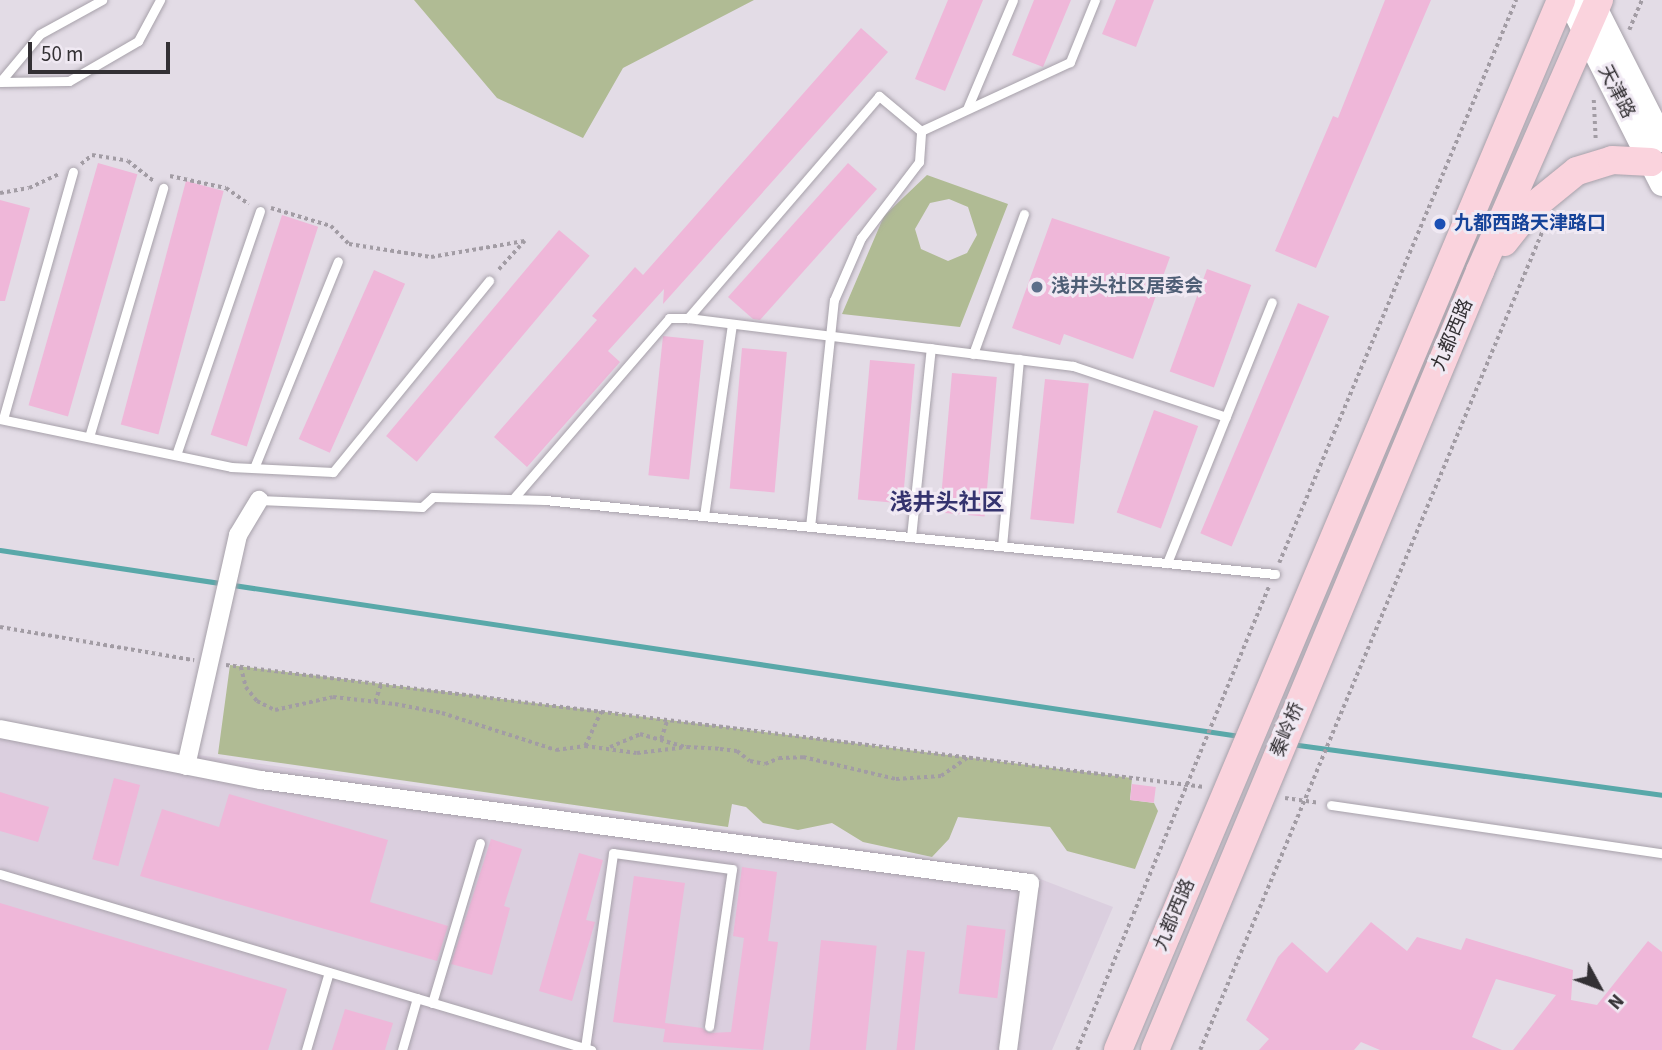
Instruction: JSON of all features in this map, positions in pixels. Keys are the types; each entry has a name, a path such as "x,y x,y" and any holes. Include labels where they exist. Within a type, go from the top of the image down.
{"main road":[{"name":"九都西路","path":"1276,670 1561,0"},
{"name":"天津路","path":"1569,0 1593,11 1658,162"},
{"name":"九都西路","path":"1312,673 1480,271 1593,11"},
{"name":"天津路","path":"1593,11 1606,71 1658,162"},
{"path":"1480,271 1530,209 1577,171 1612,160 1658,162"},
{"name":"秦岭桥","path":"1229,785 1276,670"},
{"name":"秦岭桥","path":"1263,791 1312,673"},
{"name":"九都西路","path":"1118,1050 1229,785"},
{"name":"九都西路","path":"1155,1050 1263,791"}],"street":[{"path":"186,766 238,536 259,500"},
{"path":"0,729 261,780 1030,883 1008,1050"}],"lane":[{"path":"0,82 40,34 102,0"},
{"path":"0,82 69,81 138,41 160,0"},
{"path":"967,109 1013,0"},
{"path":"921,131 1070,62 1095,0"},
{"path":"688,318 879,96 921,131"},
{"path":"810,527 828,335 834,300 861,238 919,162 921,131"},
{"path":"73,172 1,419 254,468 332,472 489,281"},
{"path":"89,437 163,188"},
{"path":"176,455 260,211"},
{"path":"973,354 1024,214"},
{"path":"254,468 338,261"},
{"path":"1167,563 1272,302"},
{"path":"513,499 669,318 688,318 1073,366 1226,416"},
{"path":"704,516 732,324"},
{"path":"911,537 931,348"},
{"path":"1002,546 1019,359"},
{"path":"259,500 422,507 433,497 513,499 1275,574"},
{"path":"1331,805 1662,853"},
{"path":"432,1003 480,843"},
{"path":"0,874 588,1049 613,853 732,869 709,1026"},
{"path":"306,1050 329,972"},
{"path":"402,1050 418,998"}],"path":[{"path":"1077,1050 1188,776 1516,0"},
{"path":"1597,164 1593,85 1606,71"},
{"path":"1200,1050 1546,223"},
{"path":"338,261 349,244 431,257 525,242 489,281"},
{"path":"0,627 242,667 1185,785 1229,785"},
{"path":"242,667 246,688 257,701 275,710 333,697 375,702 442,713 556,750 584,746 637,753 687,747 737,751 750,761 765,764 779,758 803,758 897,779 941,776 968,758"},
{"path":"375,702 381,684"},
{"path":"584,746 601,712"},
{"path":"662,739 667,720"},
{"path":"608,748 639,734 687,747"},
{"path":"1263,791 1331,805"}],"shaded area":[{"path":"0,727 1022,872 1113,907 1052,1050 0,1050"}],"green space":[{"path":"414,0 754,0 623,68 583,138 497,98"},
{"path":"927,175 1008,204 960,327 842,314 884,216","holes":["949,199 968,207 977,235 967,253 948,261 921,249 915,229 930,203"]},
{"path":"230,665 1132,778 1130,800 1154,803 1158,811 1135,869 1067,851 1050,827 958,817 949,839 932,857 863,842 832,823 798,830 763,823 746,807 732,804 728,827 218,754"}],"building":[{"path":"948,0 983,0 945,91 915,79"},
{"path":"1034,0 1071,0 1043,67 1012,55"},
{"path":"1116,0 1154,0 1136,47 1102,34"},
{"path":"1385,0 1431,0 1316,268 1275,251 1333,116 1338,118"},
{"path":"861,28 888,52 663,304 664,289 608,351 620,362 527,467 494,437 597,320 592,316 635,267 643,275"},
{"path":"98,163 137,174 68,417 29,405"},
{"path":"848,163 877,189 760,320 753,319 728,297"},
{"path":"186,181 224,191 158,435 121,424"},
{"path":"0,200 30,208 5,301 0,301"},
{"path":"282,215 318,227 247,446 211,435"},
{"path":"1052,218 1170,257 1133,359 1064,334 1060,345 1012,328"},
{"path":"559,230 590,256 417,462 386,436"},
{"path":"1207,269 1251,285 1214,388 1170,371"},
{"path":"374,270 405,284 330,453 299,439"},
{"path":"1298,303 1329,316 1232,546 1200,533"},
{"path":"663,336 704,340 689,480 648,475"},
{"path":"742,348 787,352 775,492 730,488"},
{"path":"870,360 915,364 903,503 858,499"},
{"path":"952,373 997,377 985,516 940,512"},
{"path":"1045,379 1089,384 1074,524 1030,519"},
{"path":"1154,410 1198,426 1161,529 1117,512"},
{"path":"114,778 140,785 118,866 92,859"},
{"path":"1132,784 1156,787 1154,803 1130,800"},
{"path":"0,792 49,807 38,842 0,831"},
{"path":"229,794 388,840 370,902 448,926 437,961 140,876 162,809 219,827"},
{"path":"491,839 522,849 504,906 510,908 492,975 451,964"},
{"path":"579,853 603,860 586,920 595,922 572,1001 539,991"},
{"path":"742,867 777,872 768,941 778,942 763,1050 663,1042 665,1029 613,1022 634,876 685,883 665,1023 702,1028 709,1033 731,1032 744,938 733,936"},
{"path":"0,903 287,989 268,1050 0,1050"},
{"path":"1371,922 1407,951 1417,937 1461,950 1466,938 1573,970 1571,1000 1597,1005 1648,941 1662,952 1662,1050 1513,1050 1556,995 1496,979 1472,1037 1502,1050 1380,1050 1361,1042 1354,1050 1259,1050 1269,1039 1246,1020 1278,957 1292,942 1327,973"},
{"path":"967,925 1006,930 997,998 959,993"},
{"path":"821,940 877,946 866,1050 809,1050"},
{"path":"907,950 925,952 915,1050 896,1050"},
{"path":"345,1009 393,1023 385,1050 332,1050"}],"waterway":[{"path":"0,550 1239,736"},
{"path":"1291,744 1662,795"}],"place":[{"name":"九都西路天津路口","path":"1440,224"},
{"name":"浅井头社区居委会","path":"1037,287"}],"district":[{"name":"浅井头社区","path":"947,503"}]}
